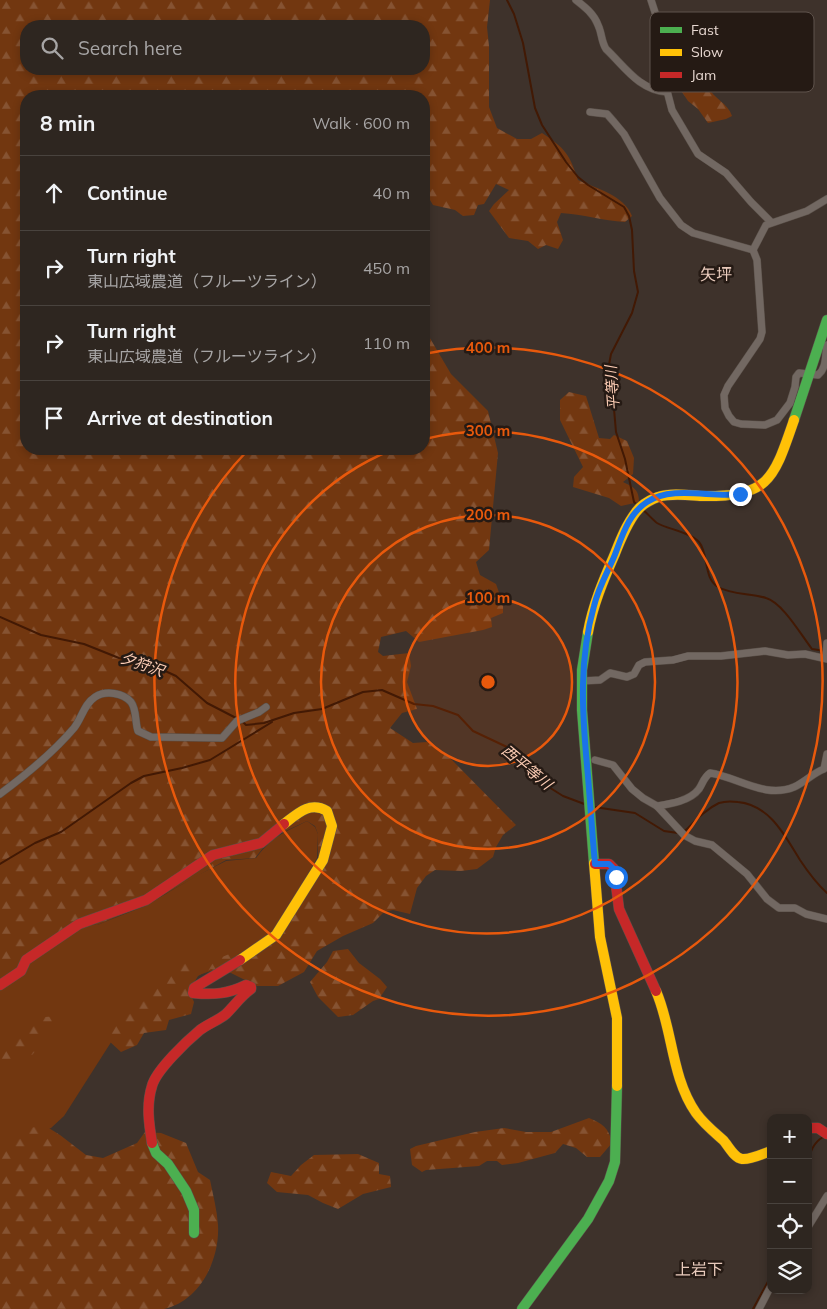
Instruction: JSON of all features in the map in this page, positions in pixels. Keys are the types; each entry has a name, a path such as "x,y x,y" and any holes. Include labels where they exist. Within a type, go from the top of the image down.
{"street":[{"path":"576,0 593,15 606,49 639,83 650,88"},
{"path":"651,0 655,12"},
{"path":"661,92 668,92 672,110 698,154 726,173 771,222"},
{"path":"590,112 607,114 624,134 660,198 681,225 693,233 753,250"},
{"path":"827,198 807,211 766,225 753,250 757,260 762,332 760,339 728,386 724,396 725,408 729,416 734,422 741,424 764,425 771,423 783,414 790,403 796,377 799,373 818,375 824,369 827,345"},
{"path":"522,1309 594,1209 605,1190 615,1162 618,1025 600,937 582,710 585,645 594,604 627,525 637,510 647,502 658,497 682,494 728,496 740,494 760,486 770,475 780,460 827,320"},
{"path":"582,681 600,680 610,673 627,677 634,674 639,665 644,662 674,660 688,656 721,656 765,651 826,655 827,643"},
{"path":"0,794 50,754 75,726 84,708 98,695 109,693 123,696 131,703 134,709 135,724 138,732 150,737 222,738 237,721 266,707"},
{"path":"657,806 681,801 698,791 706,776 710,773 723,774 760,790 773,791 792,788 824,769 827,754"},
{"path":"594,760 613,765 632,789 657,806 681,832 696,841 712,846 740,868 767,900 779,908 794,908 806,914 827,919"},
{"path":"0,985 21,971 26,960 79,924 146,900 213,855 261,843 289,820 308,808 318,806 327,811 332,826 323,860 276,935 220,974 194,988 193,993 229,994 246,985 251,986 251,989 241,996 226,1014 190,1039 167,1063 152,1084 148,1115 152,1144 156,1153 178,1176 186,1191 194,1210 194,1233"},
{"path":"595,864 609,864 614,869 619,910 658,996 679,1074 686,1095 696,1113 704,1124 725,1142 736,1157 741,1159 748,1158 767,1152"},
{"path":"812,1128 818,1128 825,1133"},
{"path":"812,1221 827,1196"},
{"path":"759,1309 767,1294"}],"green space":[{"path":"0,0 490,0 487,27 489,46 489,107 497,128 517,139 531,139 542,133 556,143 569,158 578,180 601,190 623,203 632,216 625,222 561,213 557,222 563,240 558,249 546,245 538,249 528,241 509,238 489,211 509,190 496,184 484,204 478,205 474,215 463,216 455,210 433,205 430,200 430,90 20,90 20,455 430,455 430,338 451,374 488,411 498,453 489,550 476,562 480,575 496,584 503,604 503,613 491,618 492,627 483,630 419,642 406,631 381,637 378,652 383,656 409,653 411,666 407,682 417,709 402,713 390,728 413,743 427,742 451,759 516,825 503,835 493,857 477,869 461,871 435,870 426,876 417,888 410,914 393,910 384,912 373,923 343,936 317,951 304,972 278,986 257,986 231,973 211,969 198,976 189,991 194,1002 191,1014 169,1020 166,1030 144,1033 137,1045 121,1052 108,1040 110,1027 140,991 158,981 186,960 205,964 244,948 272,931 298,895 318,858 318,834 315,826 307,821 279,834 267,843 255,858 226,860 145,905 97,925 82,923 28,961 0,988"},
{"path":"682,92 712,92 732,116 708,123 698,109 688,101"},
{"path":"569,392 586,396 599,438 610,439 614,435 627,441 634,458 633,474 623,482 637,491 639,502 621,506 609,498 573,487 574,477 583,467 560,420 560,400"},
{"path":"307,821 315,827 318,834 317,858 274,934 226,966 150,991 115,1036 64,1116 51,1128 0,1148 0,988 28,961 82,924 97,925 145,906 226,861 256,858 273,840"},
{"path":"348,949 359,963 380,979 387,987 379,999 353,1015 338,1017 318,997 310,982 327,962 333,951"},
{"path":"29,1009 41,1010 45,1017 59,1016 60,1024 32,1055 18,1052 6,1063 0,1062 0,1040 4,1044 27,1026"},
{"path":"589,1118 604,1127 611,1138 612,1143 600,1157 587,1157 576,1148 563,1144 555,1153 518,1163 502,1165 497,1161 487,1161 479,1166 426,1170 422,1172 412,1165 410,1149 416,1146 475,1132 504,1128 526,1132 551,1132"},
{"path":"44,1125 86,1155 103,1158 137,1143 145,1132 161,1133 186,1143 198,1172 210,1180 218,1225 218,1238 211,1265 205,1277 188,1297 177,1305 164,1309 0,1309 0,1136 6,1134 13,1137 30,1128"},
{"path":"358,1154 379,1163 379,1174 390,1176 391,1187 363,1194 338,1209 308,1195 277,1192 267,1183 271,1172 291,1176 314,1155"}],"waterway":[{"name":"平等川","path":"507,0 514,14 523,43 535,108 542,125 578,177 624,207 629,216 632,230 634,271 638,292 632,313 611,354 608,370 616,432 625,459 634,502 637,505"},
{"name":"平等川","path":"643,510 657,523 684,533 699,542 704,553 710,578 718,587 723,590 760,596 772,601 785,613 812,649 825,651"},
{"name":"夕狩沢","path":"0,617 41,635 84,644 119,658 163,670 176,676 207,703 238,719"},
{"name":"西平等川","path":"242,721 246,725 264,723 294,713 322,709 363,692 382,690 414,704 433,706 458,715 473,731 507,747 544,784 563,796 587,805"},
{"path":"0,864 35,843 61,832 144,776 210,760 272,722"},
{"name":"西平等川","path":"682,832 714,805 733,801 749,804 768,815 782,832 809,873 827,893"},
{"name":"西平等川","path":"594,807 635,813 664,831 678,833"},
{"name":"西平等川","path":"809,1159 812,1148 823,1137"},
{"name":"西平等川","path":"753,1309 767,1283"}],"traffic: fast":[{"path":"794,420 827,320"},
{"path":"588,632 582,670 582,710 594,863"},
{"path":"522,1309 588,1219 609,1181 615,1162 617,1086"},
{"path":"152,1143 156,1153 168,1164 186,1191 194,1210 194,1233"}],"traffic: slow":[{"path":"588,632 606,575 626,528 638,509 649,501 668,495 723,496 755,488 765,481 773,471 780,458 794,420"},
{"path":"240,960 276,935 323,860 332,826 327,811 321,808 310,808 299,812 284,824"},
{"path":"594,863 600,937 617,1018 617,1086"},
{"path":"656,991 662,1006 677,1069 688,1099 696,1113 739,1158 749,1159 767,1152"}],"traffic: jam":[{"path":"0,985 21,971 26,960 79,924 146,900 213,855 261,843 284,824"},
{"path":"595,864 609,864 614,869 619,909 656,991"},
{"path":"152,1143 149,1122 149,1100 155,1079 173,1056 195,1035 226,1014 251,989 251,987 246,985 227,992 207,994 193,993 194,988 240,960"},
{"path":"812,1128 818,1128 827,1134"}],"district":[{"name":"矢坪","path":"716,274"},
{"name":"上岩下","path":"699,1269"}],"route":[{"path":"616,877 614,869 609,864 595,864 590,813 582,710 582,670 585,645 594,604 627,525 637,510 647,502 668,495 728,496 740,494"}]}
